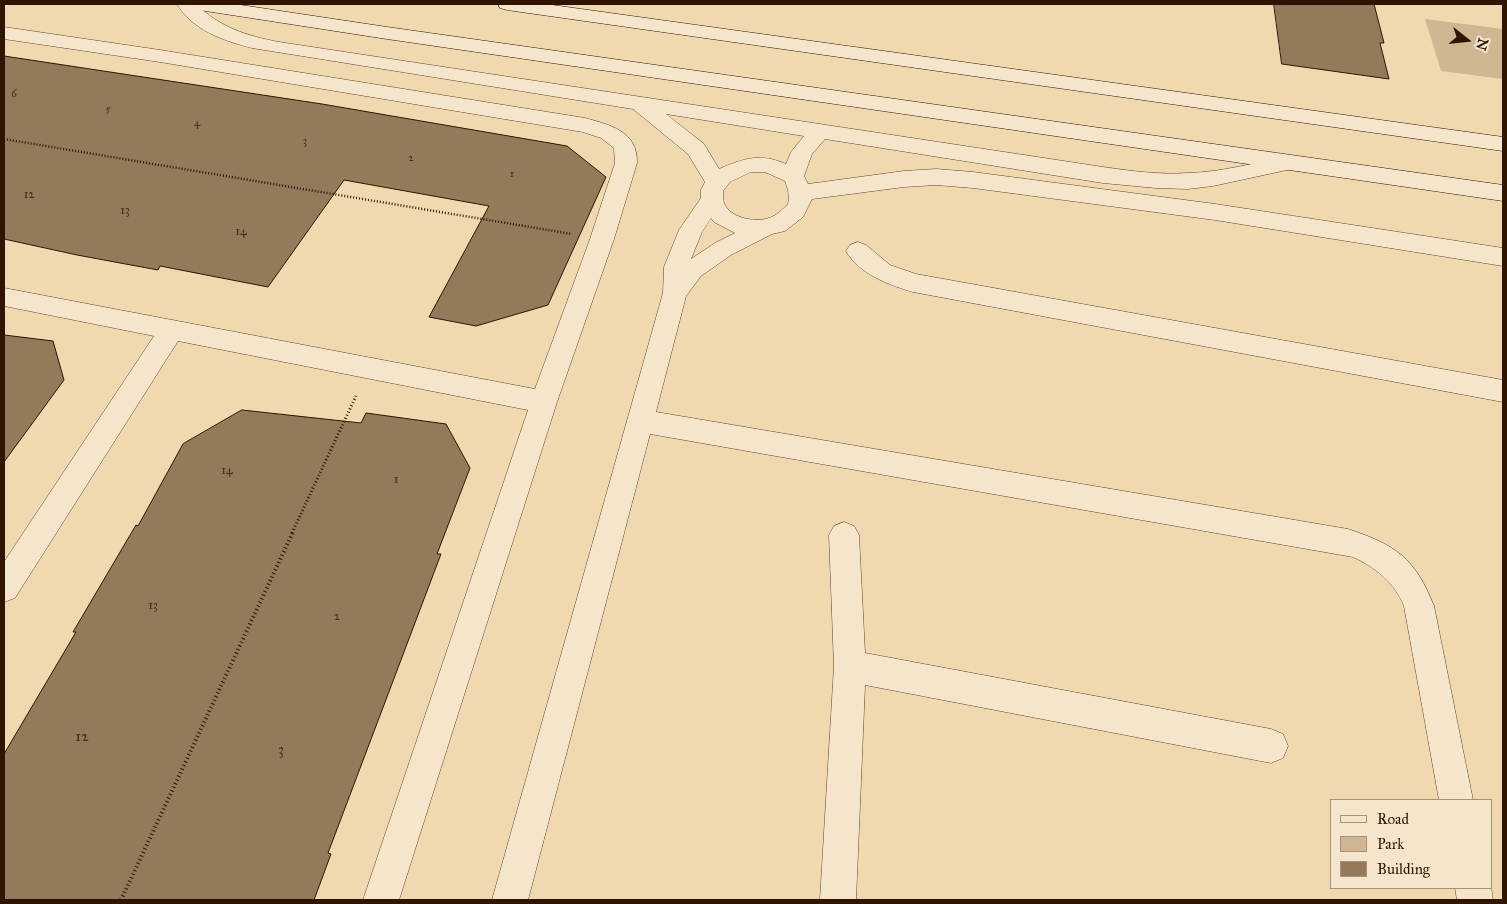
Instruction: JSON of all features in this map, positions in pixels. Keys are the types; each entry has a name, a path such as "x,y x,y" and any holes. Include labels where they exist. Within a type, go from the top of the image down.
{"street":[{"path":"186,4 198,18 219,31 246,42 394,67 1103,175 1160,180 1213,178 1240,175 1288,163"},
{"path":"199,4 387,33 1503,193"},
{"path":"507,4 1503,144"},
{"path":"4,33 160,56 585,125 601,130 620,141 626,151 626,163 602,239 544,402 381,900"},
{"path":"638,104 696,149 713,190 715,211 724,220 749,228 763,229"},
{"path":"675,294 693,270 723,249 789,218 799,206 797,185 802,152 820,131"},
{"path":"510,900 675,294 676,267 691,230 713,190 730,170 748,165 768,165 797,185 936,178 974,180 1215,212 1503,257"},
{"path":"858,251 882,270 913,283 1503,391"},
{"path":"4,296 544,402"},
{"path":"4,588 171,330"},
{"path":"640,421 1348,542 1365,547 1396,567 1414,592 1419,606 1456,799"},
{"path":"838,900 850,666 844,535"},
{"path":"850,666 1271,746"}],"path":[{"path":"4,139 602,239"},
{"path":"121,900 368,368"}],"green space":[{"path":"1425,19 1503,29 1503,79 1441,71"}],"building":[{"path":"1274,4 1374,4 1384,43 1380,43 1389,79 1282,64"},
{"path":"4,56 322,104 567,146 606,177 548,305 476,326 429,317 489,206 344,180 268,287 160,266 158,270 77,255 4,239"},
{"path":"4,335 53,341 64,380 4,462"},
{"path":"242,410 361,423 366,413 446,424 470,468 437,554 441,554 328,853 331,854 314,900 4,900 4,754 76,632 73,632 136,525 138,526 183,444"}]}
